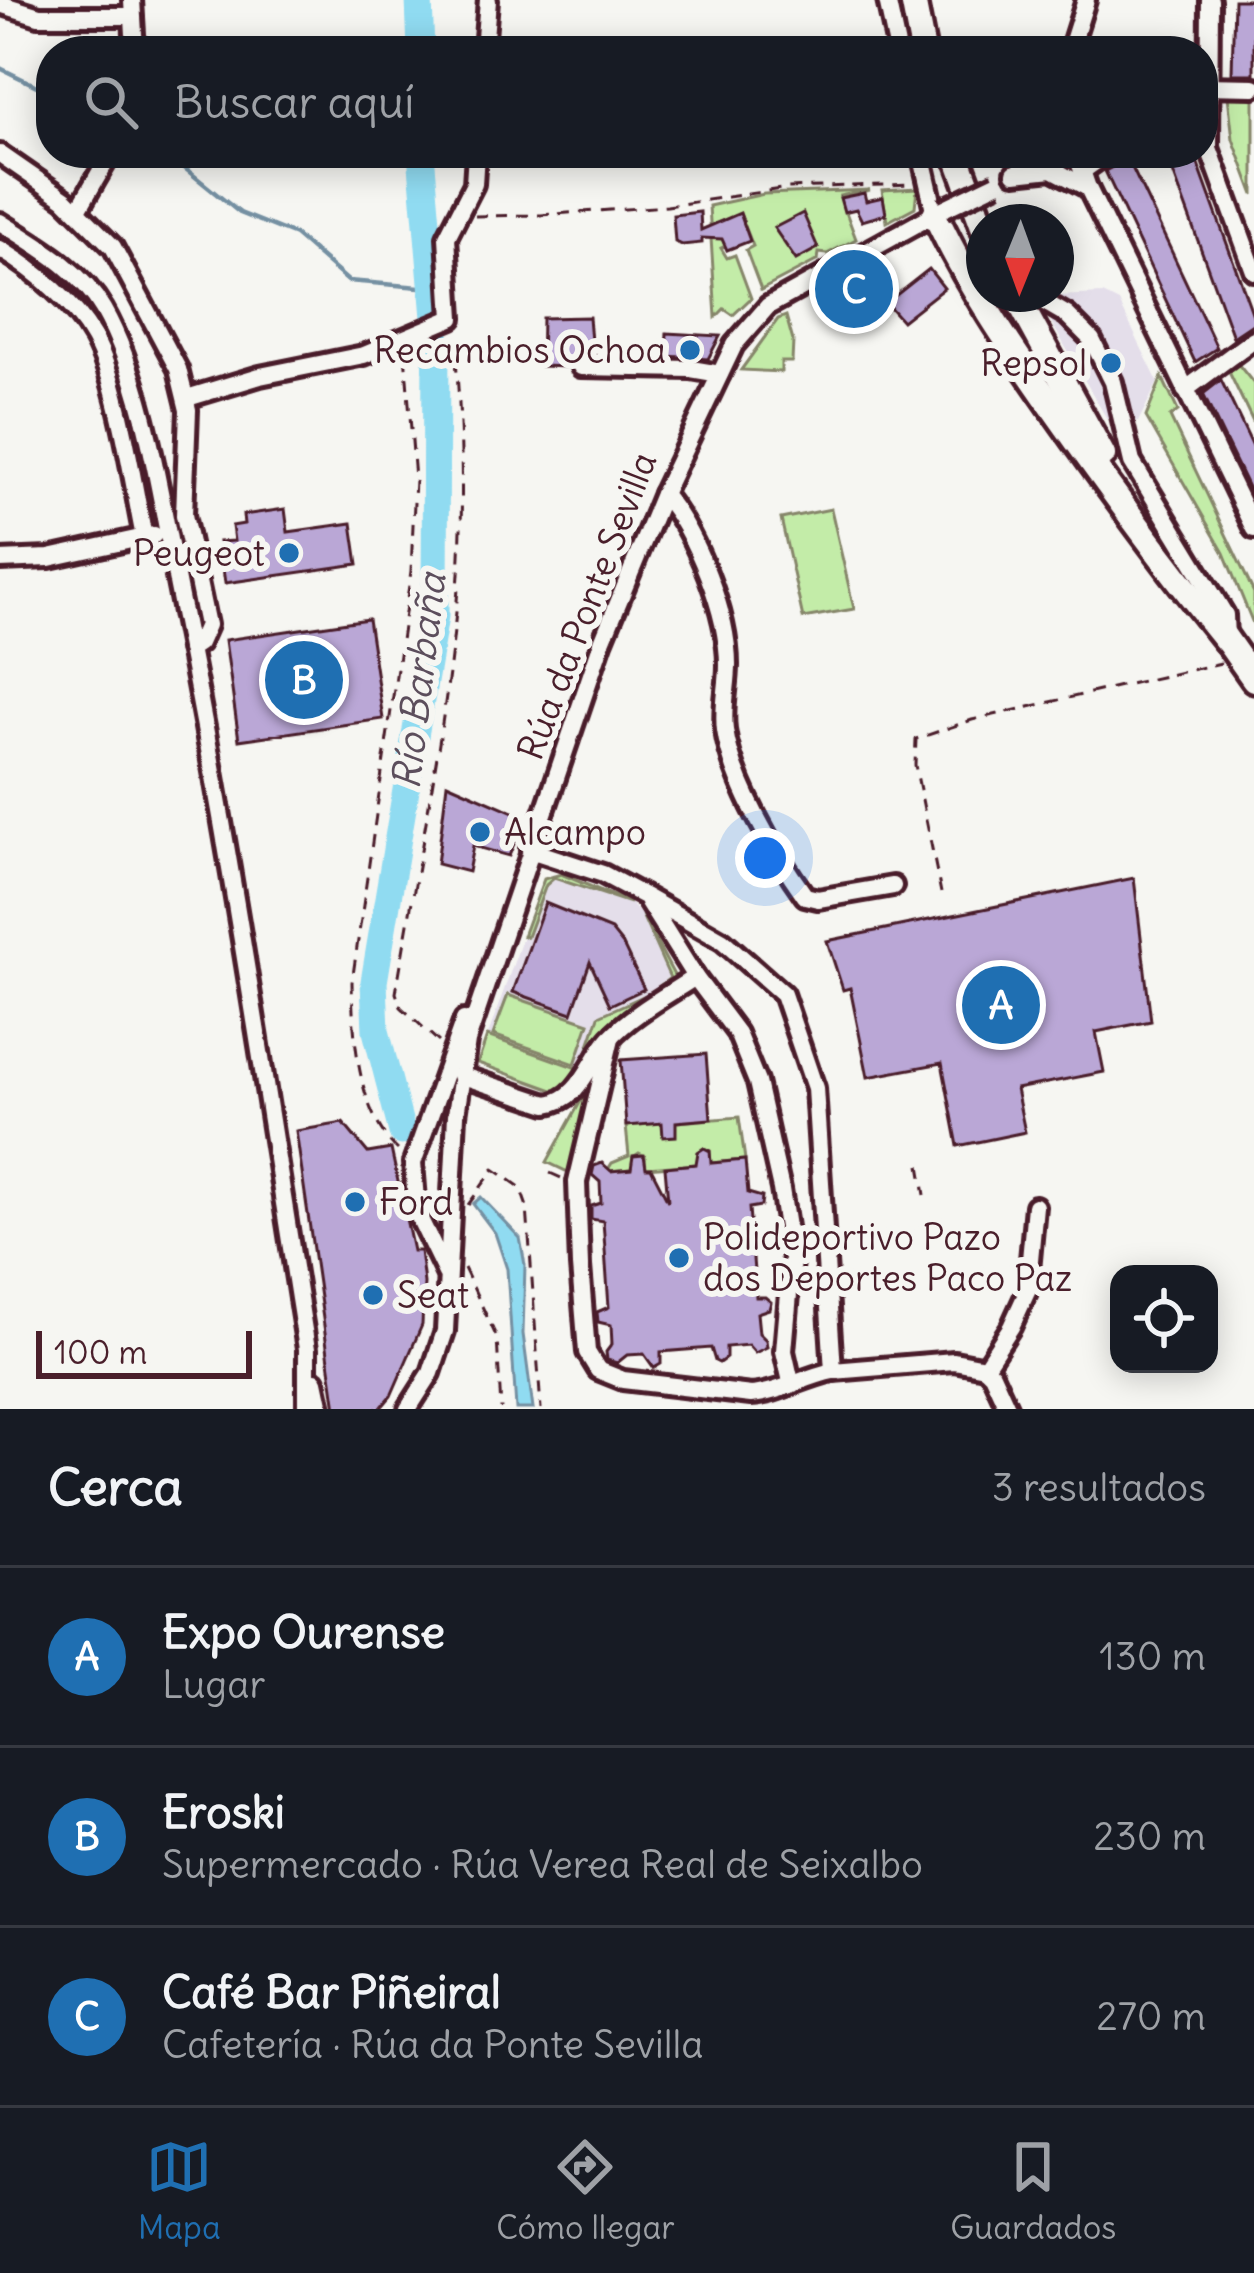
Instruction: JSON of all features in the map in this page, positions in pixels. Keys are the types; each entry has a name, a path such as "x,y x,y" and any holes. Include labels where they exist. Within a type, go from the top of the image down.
{"highway":[{"path":"913,0 920,36"},
{"path":"962,168 975,204"},
{"path":"939,212 951,250 1012,349 1160,559 1240,660"},
{"path":"1025,312 1098,447 1240,660"}],"street":[{"path":"485,36 488,0"},
{"path":"887,0 895,36"},
{"path":"1075,36 1086,0"},
{"path":"1208,36 1210,0"},
{"path":"0,4 39,16 132,8"},
{"path":"1218,86 1254,87"},
{"path":"0,154 78,210 113,247 171,354 188,398 184,515 207,626 199,643 190,649"},
{"path":"78,210 102,168"},
{"path":"188,398 260,376 364,355 452,318 447,237 474,184 475,168"},
{"path":"924,168 939,212"},
{"path":"1015,173 1019,168"},
{"path":"1052,169 1061,168"},
{"path":"1015,173 1061,168"},
{"path":"1080,168 1254,530"},
{"path":"1216,168 1254,271"},
{"name":"Rúa da Ponte Sevilla","path":"408,1409 441,1348 456,1272 460,1076 488,975 602,642 663,494 720,374 737,341 768,306 1015,173"},
{"path":"0,223 70,269 105,313 130,376 190,649 309,1363 321,1409"},
{"path":"0,249 65,301 95,340 116,407 144,537"},
{"path":"1062,312 1092,340 1113,382 1132,462 1225,615 1240,660"},
{"path":"1184,390 1254,339"},
{"path":"581,368 691,369 720,374"},
{"path":"663,494 681,515 723,619 728,665 725,733 740,776 785,868 805,896 818,899 893,886"},
{"path":"0,560 49,558 167,532"},
{"path":"530,850 603,874 644,896 723,941 783,994 815,1088 833,1371"},
{"path":"644,896 694,977 737,1033 765,1110 792,1259 784,1351 791,1382"},
{"path":"456,1272 417,1213 413,1162 451,1049 488,975"},
{"path":"460,1076 548,1104 558,1103 580,1085 610,1038 694,977"},
{"path":"610,1038 577,1182 586,1341 592,1363 607,1376 623,1380 768,1401 791,1382 833,1371 953,1361 985,1367 1008,1409"},
{"path":"985,1367 1027,1292 1035,1206"},
{"path":"307,1409 309,1363"}],"path":[{"path":"456,216 541,215 668,206 788,188 927,183"},
{"path":"451,1049 425,1033 400,1007 396,993 456,610 461,547 459,394 452,318"},
{"path":"401,340 415,479 411,572 352,982 353,1042 385,1138 413,1162"},
{"path":"941,893 915,765 916,739 971,720 1240,660"},
{"path":"920,1165 926,1196"},
{"path":"467,1208 470,1197 494,1169 520,1187 530,1226 541,1409"},
{"path":"550,1173 568,1180"},
{"path":"456,1272 497,1338 501,1409"}],"shaded area":[{"name":"Repsol","path":"1103,294 1119,302 1158,382 1138,422 1107,419 1051,322 1053,312 1074,312 1074,295"},
{"path":"553,874 614,893 630,903 651,925 676,979 608,1033 561,1093 478,1063 542,883"}],"green space":[{"path":"1254,95 1254,195 1233,139 1228,96"},
{"path":"917,188 915,207 887,222 882,190"},
{"path":"870,190 840,196 856,239 827,254 819,253 818,260 761,290 746,250 753,246 740,214 716,223 725,246 721,248 727,258 735,255 751,298 733,315 724,309 716,317 709,206 764,194"},
{"path":"786,316 793,341 792,362 781,362 781,372 741,370 778,319"},
{"path":"1238,364 1254,384 1254,424 1228,370"},
{"path":"1162,377 1178,411 1170,417 1254,593 1254,626 1224,553 1146,417"},
{"path":"831,509 854,609 803,618 781,519"},
{"path":"561,874 630,903 554,878 546,885 527,937 523,936 544,879"},
{"path":"642,915 676,979 608,1033 582,1066 599,1016 652,992 670,978"},
{"path":"508,995 589,1023 575,1064 493,1035"},
{"path":"487,1036 580,1069 561,1093 478,1063"},
{"path":"597,1072 570,1173 547,1162"},
{"path":"739,1117 745,1160 711,1163 710,1151 704,1148 698,1152 698,1164 646,1168 645,1156 639,1153 633,1157 633,1169 607,1171 612,1163 629,1156 626,1126"}],"water":[{"path":"481,1197 520,1238 525,1265 523,1334 533,1409 516,1409 507,1269 495,1233 473,1204"}],"building":[{"path":"1234,0 1254,0 1254,74 1232,74"},
{"path":"1132,168 1217,348 1195,362 1105,171"},
{"path":"1171,168 1199,168 1254,318 1254,323 1233,337"},
{"path":"864,193 866,201 883,197 886,214 862,221 856,209 844,212 840,198"},
{"path":"700,212 701,230 740,213 750,241 727,250 722,239 675,242 673,215"},
{"path":"803,213 818,248 796,260 774,228"},
{"name":"Repsol","path":"929,269 944,288 902,321 886,303"},
{"path":"862,273 868,293 856,310 840,285"},
{"path":"589,317 592,354 576,355 568,367 541,366 542,318"},
{"name":"Recambios Ochoa","path":"667,333 720,336 708,359 666,356"},
{"path":"1221,380 1254,449 1254,500 1203,394"},
{"name":"Peugeot","path":"285,509 288,532 352,523 358,564 225,583 219,542 234,541 232,526 244,524 243,515"},
{"path":"368,619 383,719 239,740 225,640"},
{"name":"Alcampo","path":"447,783 525,817 509,856 473,846 468,872 437,864"},
{"path":"1134,878 1151,1021 1096,1032 1104,1072 1016,1089 1025,1132 958,1146 942,1063 868,1077 850,988 843,990 827,941"},
{"path":"545,903 611,930 644,989 610,1005 590,962 572,1013 513,992"},
{"path":"706,1054 711,1119 676,1122 676,1136 663,1137 662,1123 626,1126 621,1060"},
{"path":"343,1123 368,1153 391,1149 413,1251 420,1251 422,1325 391,1396 380,1409 336,1409 296,1131"},
{"name":"Polideportivo Pazo dos Deportes Paco Paz","path":"704,1148 710,1151 711,1163 745,1160 748,1193 762,1197 761,1206 749,1208 756,1297 771,1302 769,1309 757,1313 759,1333 767,1347 755,1353 748,1345 726,1347 726,1358 719,1363 711,1348 661,1352 661,1364 654,1368 644,1354 627,1355 617,1363 607,1360 611,1325 598,1322 597,1312 609,1307 603,1221 591,1219 591,1206 601,1203 600,1182 592,1175 594,1166 602,1163 611,1171 631,1169 633,1156 644,1155 646,1168 651,1168 668,1201 665,1167 696,1164"}],"waterway":[{"name":"Río Barbaña","path":"419,0 420,36"},
{"path":"0,68 36,86"},
{"path":"184,168 240,213 295,235 348,281 432,288"},
{"name":"Río Barbaña","path":"402,1132 376,1031 374,982 435,616 436,329 422,168"}],"place":[{"name":"Café Bar Piñeiral","path":"854,289"},
{"name":"Recambios Ochoa","path":"690,350"},
{"name":"Repsol","path":"1111,363"},
{"name":"Peugeot","path":"289,553"},
{"name":"Eroski","path":"304,680"},
{"name":"Alcampo","path":"480,832"},
{"name":"Expo Ourense","path":"1001,1005"},
{"name":"Ford","path":"355,1202"},
{"name":"Polideportivo Pazo dos Deportes Paco Paz","path":"679,1258"},
{"name":"Seat","path":"373,1295"}]}
